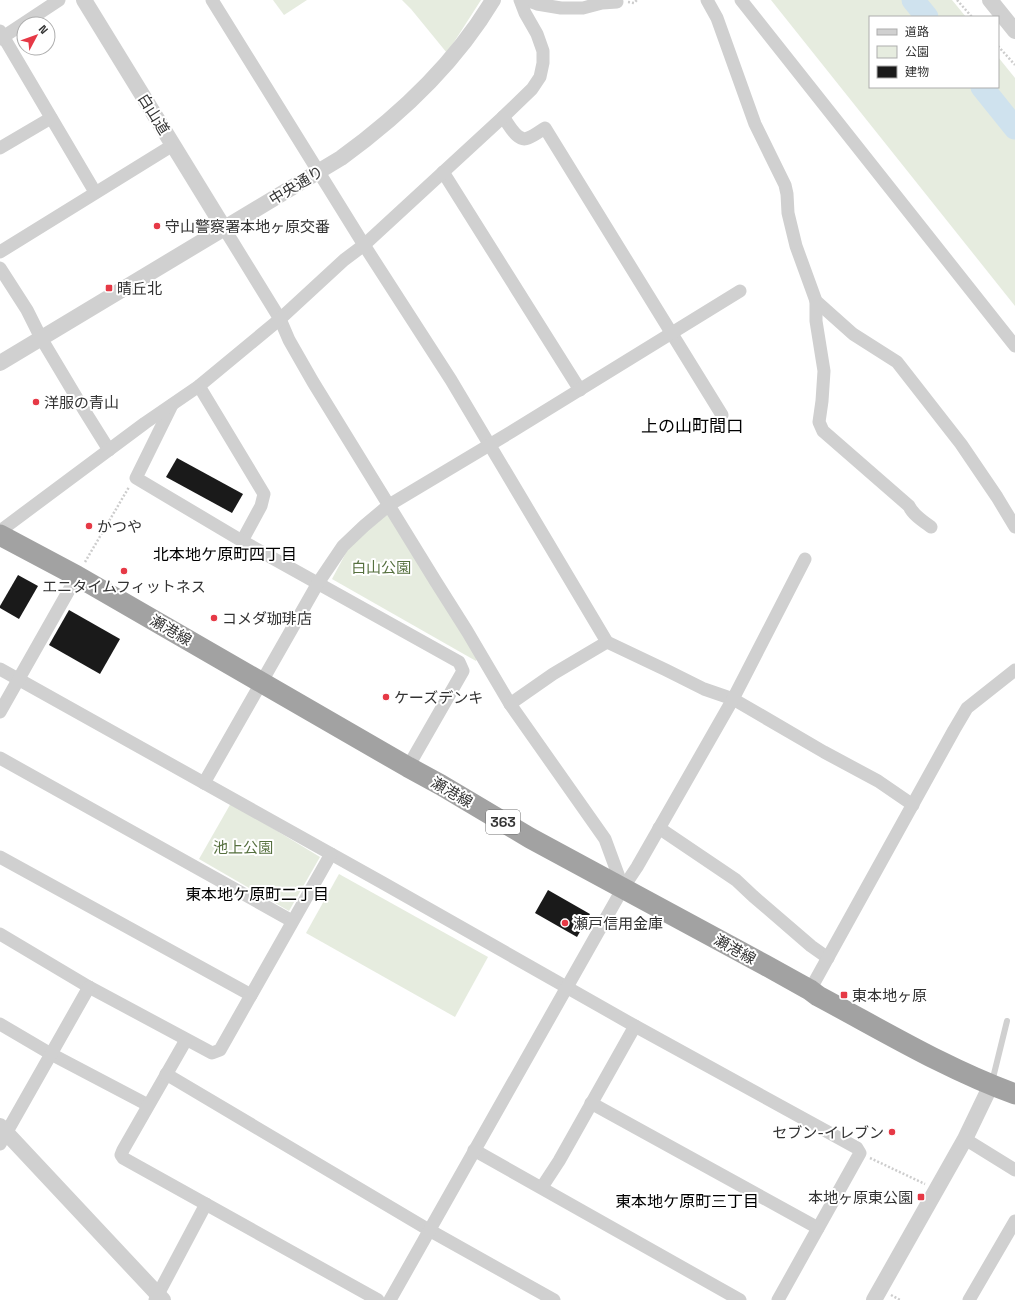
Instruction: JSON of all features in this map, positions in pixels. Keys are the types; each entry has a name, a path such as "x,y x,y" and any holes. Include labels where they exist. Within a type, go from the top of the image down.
{"highway":[{"name":"瀬港線","path":"0,535 77,576 260,683 441,785 530,838 949,1066 1015,1094"}],"street":[{"path":"59,0 1,36 95,192"},
{"name":"白山道","path":"84,0 224,228"},
{"path":"212,0 318,172 451,380 607,642 704,689 733,698 824,752 878,781 913,805"},
{"name":"中央通り","path":"0,363 342,158 365,141 405,107 450,60 486,12 493,0"},
{"path":"0,531 172,404 199,386 280,319 344,260 364,245 532,89 540,76 543,62 542,51 537,34 525,14 520,0"},
{"path":"526,0 537,4 561,8 583,8 602,3 617,2"},
{"path":"707,0 718,18 754,124 785,185 788,213 796,246 816,301 816,321 824,371 820,422 823,431 909,506 916,516 931,527"},
{"path":"741,0 1015,346"},
{"path":"990,0 1015,31"},
{"path":"503,117 518,137 524,139 545,128 722,415"},
{"path":"0,148 51,118"},
{"path":"0,252 173,145"},
{"path":"443,172 580,390"},
{"path":"224,228 280,319 289,340 313,382 390,505 510,704 605,839 623,888"},
{"path":"0,268 27,310 41,338 109,450"},
{"path":"204,783 318,583 343,546 364,526 390,505 740,291"},
{"path":"816,301 853,334 897,362 961,444 997,497 1015,527"},
{"path":"199,386 264,494 261,506 242,541"},
{"path":"172,404 136,478 242,541 459,662 463,671 408,767"},
{"path":"390,1300 623,888 637,867 733,698 805,559"},
{"path":"0,712 77,576"},
{"path":"510,704 553,674 607,642"},
{"path":"0,669 567,988 857,1148 860,1153 778,1300"},
{"path":"810,990 967,708 1015,670"},
{"path":"0,758 292,921"},
{"path":"659,828 736,880 811,946 828,958"},
{"path":"0,934 89,987 212,1053 220,1050 331,854"},
{"path":"0,857 251,994"},
{"path":"89,987 2,1135 159,1298 206,1204"},
{"path":"0,1024 51,1054 148,1105"},
{"path":"542,1187 559,1161 635,1026"},
{"path":"186,1040 121,1155 123,1158 378,1300"},
{"path":"166,1074 429,1230 554,1300"},
{"path":"874,1300 964,1140 991,1085"},
{"path":"591,1103 818,1228"},
{"path":"964,1140 1015,1170"},
{"path":"474,1150 740,1300"},
{"path":"969,1300 1015,1221"}],"lane":[{"path":"991,1085 1007,1021"}],"path":[{"path":"957,0 971,16"},
{"path":"999,47 1015,65"},
{"path":"77,576 130,485 138,479"},
{"path":"860,1153 936,1189"}],"green space":[{"path":"273,0 307,0 284,15"},
{"path":"402,0 481,0 447,53"},
{"path":"771,0 952,0 965,16 869,16 869,88 999,88 999,58 1015,78 1015,306"},
{"name":"白山公園","path":"387,511 478,657 476,661 332,579 348,549"},
{"name":"池上公園","path":"231,803 320,857 289,911 199,859"},
{"path":"339,874 488,957 455,1017 306,933"}],"building":[{"path":"177,458 243,494 232,513 166,477"},
{"path":"18,575 38,586 19,619 0,608"},
{"path":"69,610 120,639 100,674 49,645"},
{"path":"548,890 590,914 577,937 535,913"}],"waterway":[{"path":"913,0 926,16"},
{"path":"983,88 1015,128"}],"place":[{"name":"守山警察署本地ヶ原交番","path":"157,226"},
{"name":"晴丘北","path":"109,288"},
{"name":"洋服の青山","path":"36,402"},
{"name":"かつや","path":"89,526"},
{"name":"エニタイムフィットネス","path":"124,571"},
{"name":"コメダ珈琲店","path":"214,618"},
{"name":"ケーズデンキ","path":"386,697"},
{"name":"瀬戸信用金庫","path":"565,923"},
{"name":"東本地ヶ原","path":"844,995"},
{"name":"セブン-イレブン","path":"892,1132"},
{"name":"本地ヶ原東公園","path":"921,1197"}],"district":[{"name":"上の山町間口","path":"692,426"},
{"name":"北本地ケ原町四丁目","path":"225,554"},
{"name":"東本地ケ原町二丁目","path":"257,894"},
{"name":"東本地ケ原町三丁目","path":"687,1201"}]}
